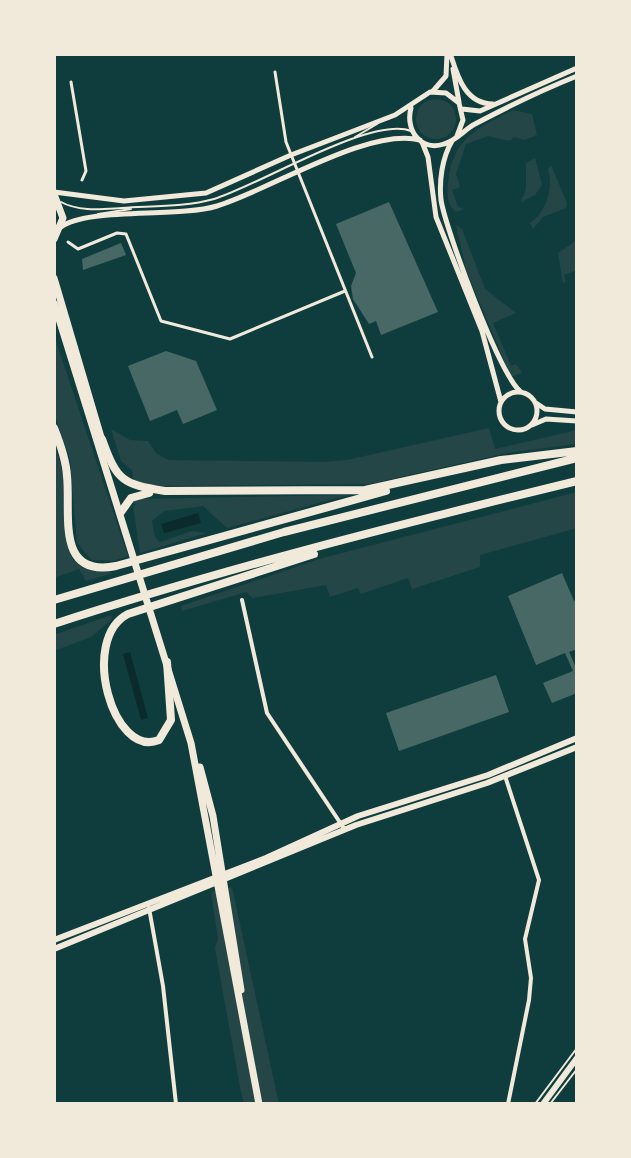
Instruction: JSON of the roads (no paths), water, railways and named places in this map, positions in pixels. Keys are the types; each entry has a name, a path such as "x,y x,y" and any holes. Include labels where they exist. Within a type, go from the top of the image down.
{"highway":[{"path":"54,428 66,469 71,547 81,562 99,568 124,564 428,476"},
{"path":"102,439 111,465 124,481 137,488 165,491 355,491 515,457 577,451"},
{"path":"54,600 284,532 577,458"},
{"path":"54,624 160,590 391,527 577,481"},
{"path":"121,512 139,494 165,491"},
{"path":"167,662 169,726 159,740 137,741 127,733 119,719 105,674 104,642 120,619 391,527"}],"main road":[{"path":"54,239 61,227 62,213 55,195"},
{"path":"54,278 102,439 104,458"},
{"path":"54,303 211,805 220,879 259,1104"},
{"path":"54,319 69,352"},
{"path":"54,949 343,827 488,775 577,738"},
{"path":"343,827 505,776 577,747"},
{"path":"54,940 220,879"},
{"path":"543,1104 577,1058"}],"street":[{"path":"55,195 124,201 206,193 291,155 389,117 433,91 446,76 449,55"},
{"path":"449,55 470,96 483,104 498,103"},
{"path":"449,55 463,125 457,136"},
{"path":"433,91 446,93 460,106 476,112 577,68"},
{"path":"275,72 291,155 372,357"},
{"path":"61,227 86,216 203,209 370,144 400,138 437,146 452,141 517,101 577,76"},
{"path":"71,82 86,171 82,180"},
{"path":"413,103 409,117 412,131 421,141 428,157 436,217 482,331 501,402 499,416 506,427 520,431 544,419 577,421"},
{"path":"452,141 441,178 443,210 503,364 521,392 545,409 577,412"},
{"path":"68,242 78,249 117,233 126,234 161,321 230,339 345,291"},
{"path":"501,402 510,393 521,392"},
{"path":"531,425 537,414 535,402"},
{"path":"242,600 267,713 343,827"},
{"path":"505,776 539,880 525,939 531,978 529,1000 508,1104"},
{"path":"149,908 163,986 176,1104"}],"lane":[{"path":"351,140 389,117"},
{"path":"86,216 212,199 351,140 395,128 412,131"},
{"path":"55,195 84,208 144,207"},
{"path":"535,1104 577,1048"},
{"path":"550,1104 577,1069"}]}
